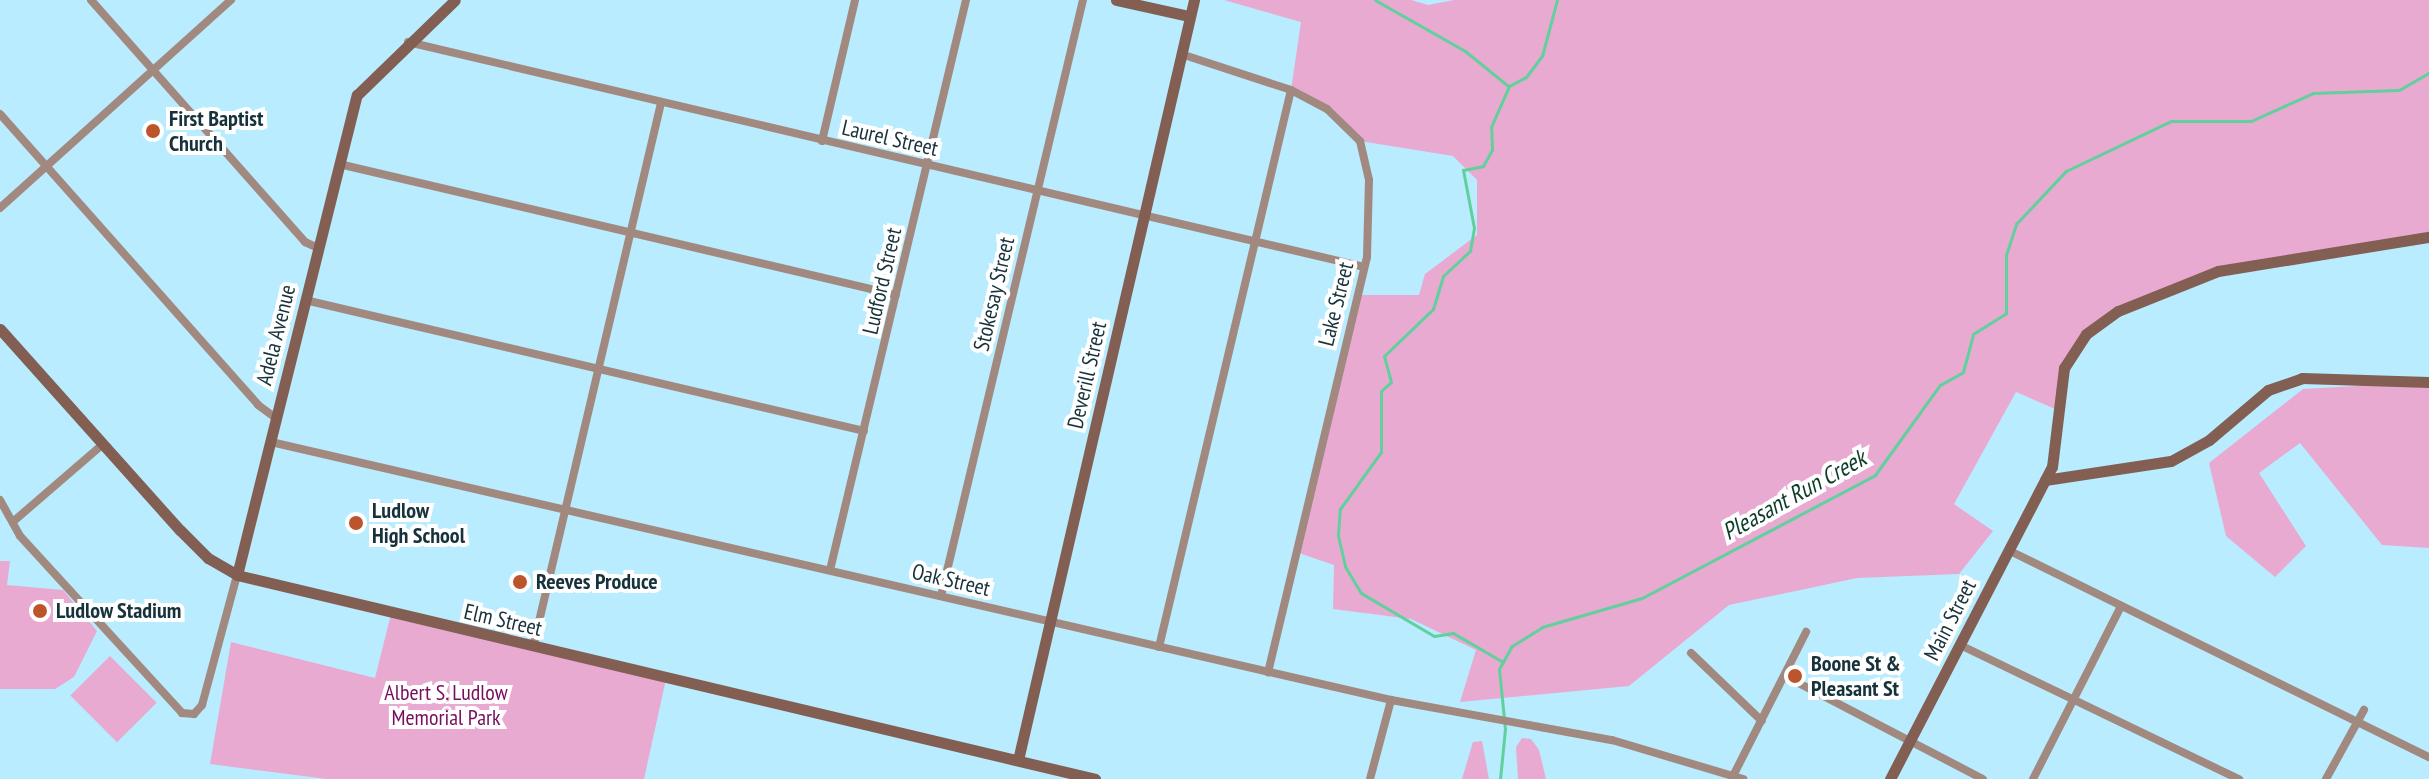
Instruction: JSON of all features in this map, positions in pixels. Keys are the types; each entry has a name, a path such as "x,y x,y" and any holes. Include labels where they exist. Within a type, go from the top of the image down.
{"main road":[{"name":"Adela Avenue","path":"237,575 357,95 408,42 455,0"},
{"path":"1116,0 1189,16"},
{"name":"Deverill Street","path":"1018,760 1194,0"},
{"name":"Main Street","path":"1890,779 2045,480 2058,444 2064,368 2086,334 2108,318 2218,271 2429,237"},
{"name":"Elm Street","path":"0,329 208,558 237,575 1095,779"},
{"path":"2045,480 2171,461 2209,440 2268,390 2302,378 2429,382"}],"street":[{"path":"91,0 305,242 318,248"},
{"path":"0,208 231,0"},
{"path":"822,141 855,0"},
{"name":"Ludford Street","path":"830,570 966,0"},
{"name":"Stokesay Street","path":"941,596 1083,0"},
{"name":"Laurel Street","path":"408,42 1364,267"},
{"name":"Lake Street","path":"1181,54 1291,90 1327,109 1360,141 1369,180 1364,267 1268,672"},
{"path":"1159,647 1291,90"},
{"path":"533,647 661,103"},
{"path":"0,114 258,405 276,418"},
{"path":"339,164 896,295"},
{"path":"305,300 864,431"},
{"name":"Oak Street","path":"271,442 1391,700 1626,743 1743,779"},
{"path":"0,500 15,520 103,444"},
{"name":"Adela Avenue","path":"15,520 20,536 182,713 194,714 211,679 237,575"},
{"path":"2008,550 2429,757"},
{"path":"2033,779 2121,606"},
{"path":"1732,777 1806,632"},
{"path":"1960,645 2072,703 2239,779"},
{"path":"1691,653 1762,721"},
{"path":"1785,676 1983,779"},
{"path":"1370,779 1391,700"},
{"path":"2326,779 2364,710"}],"green space":[{"path":"1224,0 1411,0 1428,5 1454,0 2429,0 2429,237 2218,271 2171,288 2086,334 2064,368 2060,411 2016,392 1954,504 1993,531 1959,574 1857,578 1729,605 1629,686 1460,702 1476,650 1411,619 1333,609 1334,565 1296,552 1357,295 1419,295 1425,274 1477,235 1477,180 1453,156 1360,141 1350,128 1291,90 1301,22"},
{"path":"2429,382 2429,548 2382,545 2300,443 2259,473 2306,546 2275,577 2226,536 2209,463 2303,389"},
{"name":"Ludlow Stadium","path":"0,561 10,561 7,585 63,590 97,631 74,677 55,689 0,689"},
{"name":"Albert S. Ludlow Memorial Park","path":"391,614 666,679 644,779 327,779 210,764 231,642 375,678"},
{"path":"110,656 157,703 117,742 70,696"},
{"path":"1522,738 1531,739 1539,750 1546,779 1518,779 1516,747"},
{"path":"1482,741 1489,779 1462,779 1473,742"}],"waterway":[{"path":"1375,0 1465,51 1508,86"},
{"path":"1503,662 1453,633 1434,636 1361,593 1345,566 1338,535 1340,509 1381,452 1381,391 1391,382 1384,356 1433,309 1443,276 1470,251 1474,228 1463,170 1483,166 1492,150 1491,127 1509,86 1526,77 1542,56 1557,0"},
{"name":"Pleasant Run Creek","path":"1500,779 1505,729 1499,669 1512,646 1542,627 1642,598 1875,475 1940,385 1963,372 1973,334 2006,313 2006,255 2016,224 2066,171 2171,121 2251,121 2313,93 2399,90 2429,73"}],"place":[{"name":"First Baptist Church","path":"153,131"},
{"name":"Ludlow High School","path":"356,523"},
{"name":"Reeves Produce","path":"520,582"},
{"name":"Ludlow Stadium","path":"40,611"},
{"name":"Boone St & Pleasant St","path":"1795,676"}]}
